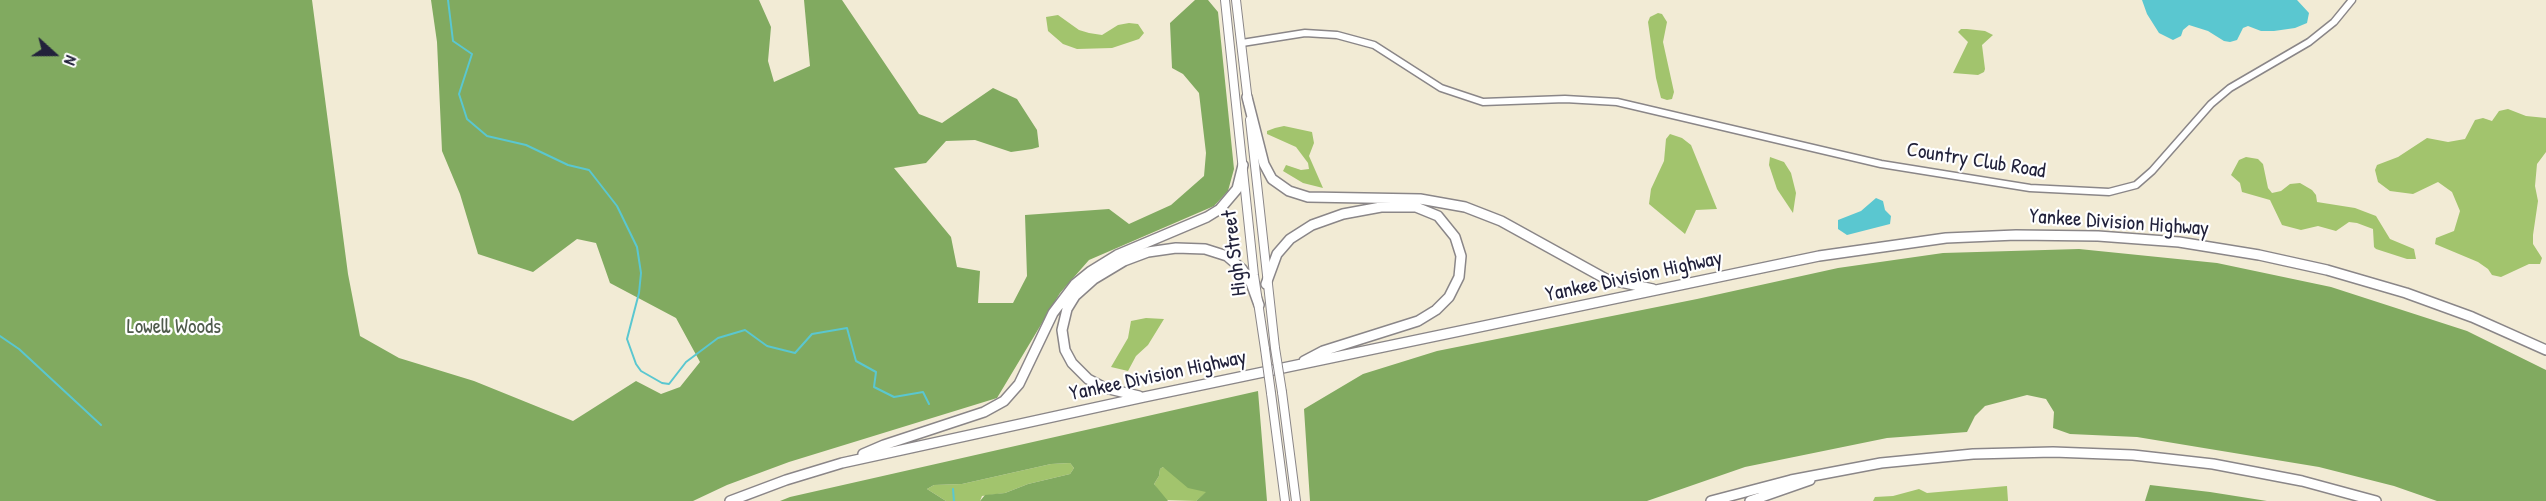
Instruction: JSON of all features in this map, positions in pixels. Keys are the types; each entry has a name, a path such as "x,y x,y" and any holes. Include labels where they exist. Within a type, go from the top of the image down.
{"highway":[{"path":"1247,97 1266,170 1276,182 1294,193 1313,198 1420,200 1459,206 1501,221 1606,279 1661,290"},
{"path":"842,463 884,445 984,412 1004,401 1019,384 1053,313 1075,284 1116,255 1220,209 1236,189 1243,165"},
{"path":"1266,284 1277,254 1293,236 1312,225 1356,211 1398,206 1425,210 1448,225 1460,249 1461,268 1456,285 1433,313 1408,325 1323,351 1292,367"},
{"name":"Yankee Division Highway","path":"730,501 786,480 842,463 1144,397 1819,256 1911,242 2004,235 2109,237 2214,247 2327,270 2428,300 2546,350"},
{"path":"1144,397 1110,389 1088,379 1072,363 1065,350 1062,324 1067,309 1075,296 1094,279 1124,261 1148,252 1170,248 1206,249 1227,256 1242,269 1251,283 1259,305"},
{"path":"1711,501 1826,473 1904,460 1973,454 2099,453 2179,460 2235,468 2324,486 2376,501"},
{"path":"1750,501 1792,488 1826,473"}],"main road":[{"name":"High Street","path":"1225,0 1259,305 1285,501"},
{"name":"High Street","path":"1236,0 1266,284 1296,501"}],"street":[{"name":"Country Club Road","path":"1242,43 1305,33 1336,35 1379,48 1426,80 1452,93 1483,102 1590,99 1617,102 1881,164 2030,188 2109,192 2136,184 2152,171 2211,104 2230,88 2309,42 2334,22 2352,0"}],"green space":[{"name":"Lowell Woods","path":"0,0 312,0 348,274 360,336 399,358 474,381 573,421 636,381 661,394 680,387 700,362 676,318 610,283 596,243 577,239 533,272 478,254 460,194 442,151 437,42 431,0 759,0 771,27 768,61 774,82 810,66 804,0 842,0 919,114 942,123 993,88 1017,99 1037,130 1039,147 1032,149 1011,152 975,140 946,141 926,163 894,168 951,237 957,267 980,271 978,303 1013,303 1027,276 1025,215 1109,209 1129,224 1171,205 1204,176 1206,153 1199,93 1183,74 1172,68 1170,23 1195,0 1208,0 1218,12 1234,169 1228,191 1214,206 1089,260 1060,293 997,398 789,462 727,485 693,501 0,501"},
{"path":"1658,13 1662,14 1667,22 1663,42 1674,92 1672,99 1667,100 1661,98 1656,78 1648,22 1650,17"},
{"path":"1058,15 1079,30 1089,33 1102,35 1118,25 1129,23 1138,24 1144,33 1139,39 1112,48 1077,49 1063,44 1048,31 1046,17"},
{"path":"1961,29 1985,31 1993,35 1982,45 1985,69 1978,75 1953,73 1968,42 1958,32"},
{"path":"2508,109 2526,116 2546,118 2546,152 2537,164 2535,186 2538,201 2533,235 2533,244 2542,258 2540,264 2529,264 2501,277 2492,275 2478,262 2435,244 2436,238 2454,231 2460,211 2452,192 2438,182 2413,194 2390,191 2378,182 2375,170 2377,165 2398,157 2427,138 2448,142 2465,139 2475,120 2483,118 2492,121 2499,111"},
{"path":"1284,126 1312,132 1314,143 1309,156 1323,188 1303,183 1283,171 1286,165 1301,170 1309,169 1308,163 1296,147 1267,134 1267,131"},
{"path":"1670,134 1682,138 1691,145 1717,209 1696,210 1685,234 1649,204 1651,189 1664,161 1666,139"},
{"path":"1770,157 1784,162 1791,173 1796,193 1793,213 1777,189 1769,165"},
{"path":"2246,157 2258,159 2263,164 2268,188 2272,193 2281,191 2290,184 2300,183 2312,190 2317,202 2355,208 2376,216 2390,239 2414,249 2416,259 2407,259 2376,249 2373,229 2357,223 2349,222 2336,231 2318,226 2301,230 2282,225 2270,200 2242,192 2240,183 2231,175 2239,160"},
{"path":"2079,249 2217,263 2331,287 2467,331 2546,370 2546,501 2437,501 2394,486 2319,467 2137,437 2070,434 2053,428 2054,412 2046,399 2027,395 1985,406 1975,416 1967,432 1887,438 1745,467 1647,501 1310,501 1304,409 1363,374 1437,351 1838,268 1943,253"},
{"path":"1146,318 1164,319 1148,345 1136,356 1128,371 1111,367 1128,338 1131,321"},
{"path":"1258,391 1267,501 1196,501 1206,492 1188,488 1163,467 1154,484 1168,501 980,501 985,495 1005,493 1028,484 1070,474 1074,468 1070,463 1051,464 962,484 934,485 927,489 946,501 780,501 790,497"},
{"path":"1070,463 1074,468 1070,474 1028,484 1005,493 982,496 980,501 946,501 927,489 934,485 962,484 1051,464"},
{"path":"1163,467 1207,492 1196,501 1164,500 1154,484"},
{"path":"2150,485 2210,492 2267,501 2145,501"},
{"path":"2007,486 2008,501 1873,501 1875,497 1893,496 1919,489 1927,493"}],"water":[{"path":"2142,0 2297,0 2309,13 2307,23 2295,28 2261,31 2248,26 2243,28 2237,40 2230,42 2189,25 2183,30 2181,36 2173,40 2159,33 2147,14"},
{"path":"1876,198 1883,201 1885,210 1891,216 1890,224 1847,235 1838,229 1838,220 1861,211"}],"waterway":[{"path":"448,0 453,41 472,54 459,94 467,119 487,136 526,145 568,165 589,170 617,206 637,247 641,273 639,293 627,339 641,371 662,383 669,384 686,362 718,338 745,330 767,346 795,353 812,334 847,328 856,361 876,372 874,387 894,397 923,392 929,404"},
{"path":"0,336 19,349 101,425"},
{"path":"953,489 954,501"}]}
